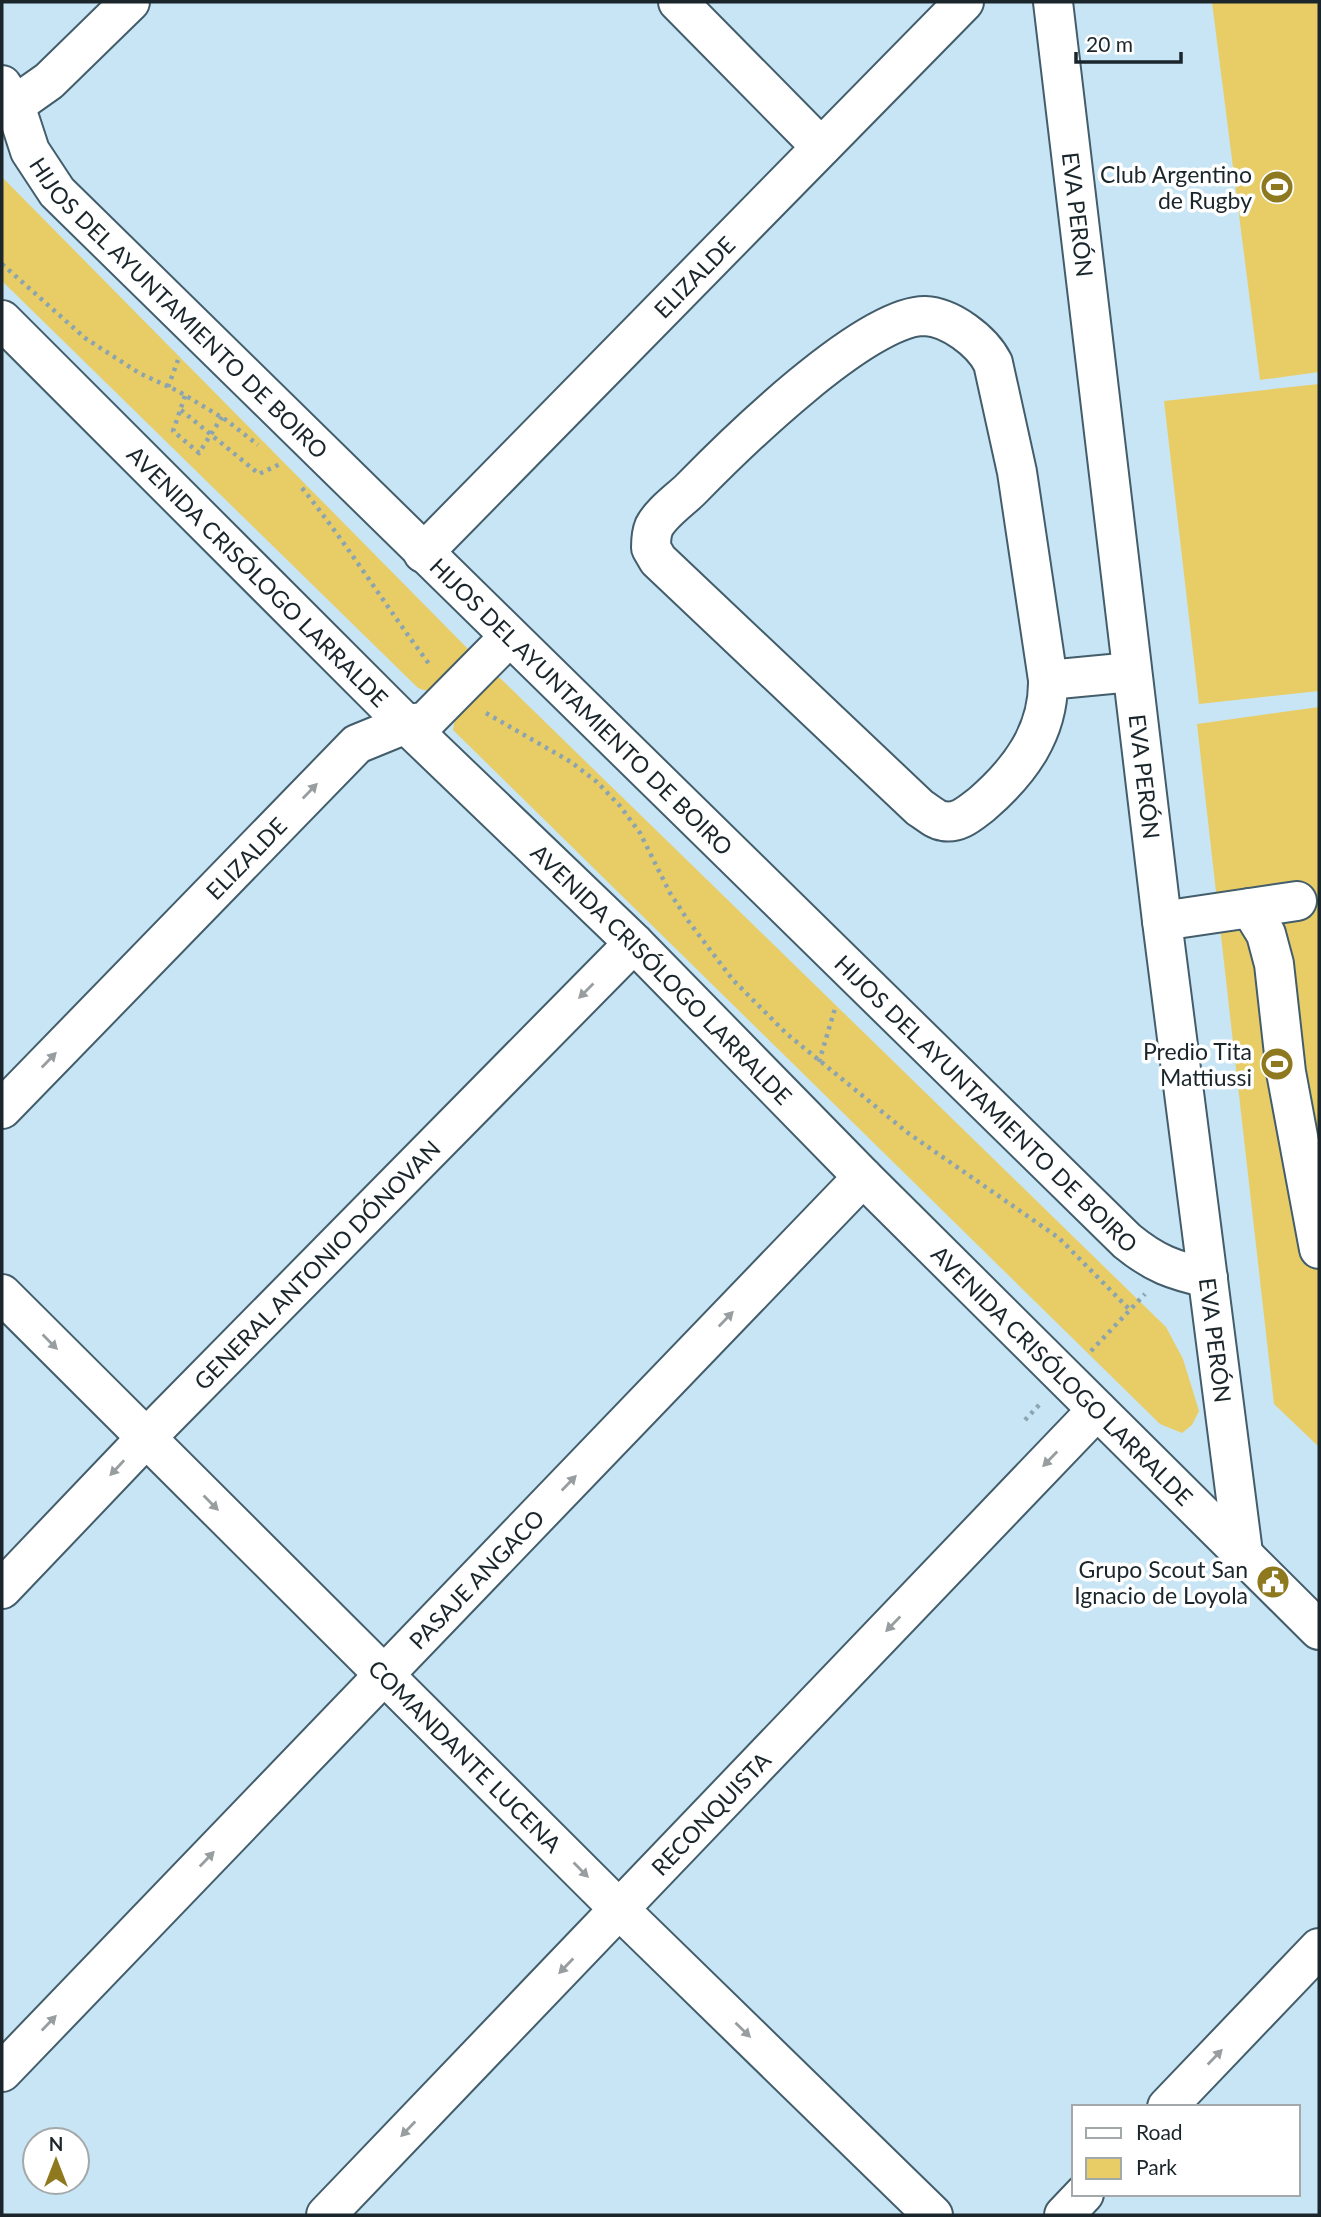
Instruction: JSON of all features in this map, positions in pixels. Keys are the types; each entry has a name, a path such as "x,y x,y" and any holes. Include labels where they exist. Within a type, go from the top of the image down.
{"street":[{"path":"8,95 49,81 130,2"},
{"path":"678,2 821,147"},
{"name":"ELIZALDE","path":"423,553 964,2"},
{"name":"EVA PERÓN","path":"1053,2 1162,921 1243,1553"},
{"name":"HIJOS DEL AYUNTAMIENTO DE BOIRO","path":"8,95 30,151 57,192 423,553 1127,1241 1153,1262 1171,1270 1208,1278"},
{"path":"923,316 943,319 986,350 993,363 1017,472 1048,680 1049,704 1044,721 1016,772 969,815 956,821 941,821 920,808 658,560 651,548 654,526 743,436 798,387 879,332 902,320 923,316"},
{"name":"AVENIDA CRISÓLOGO LARRALDE","path":"2,320 406,724 634,943 863,1177 1319,1630"},
{"name":"ELIZALDE","path":"2,1109 357,744 406,724 425,722 509,637"},
{"path":"1048,680 1132,672"},
{"path":"1162,921 1297,901"},
{"path":"1250,908 1266,934 1274,964 1286,1072 1319,1249"},
{"name":"GENERAL ANTONIO DÓNOVAN","path":"2,1590 146,1438 634,943"},
{"name":"PASAJE ANGACO","path":"2,2072 863,1177"},
{"name":"COMANDANTE LUCENA","path":"2,1294 620,1910 933,2215"},
{"name":"RECONQUISTA","path":"326,2215 1097,1410"},
{"path":"1169,2105 1319,1948"},
{"path":"1064,2215 1082,2196"}],"path":[{"path":"2,264 85,338 139,373 222,418 269,454"},
{"path":"185,396 173,431 199,453 222,418"},
{"path":"181,410 259,474 279,464"},
{"path":"274,459 287,472"},
{"path":"295,481 359,561 388,609 451,694 542,744 597,782 640,834 670,893 733,979 819,1062 908,1133 1059,1238 1131,1311"},
{"path":"819,1062 847,967"},
{"path":"1025,1420 1131,1311 1144,1294 1153,1262"}],"green space":[{"name":"Club Argentino de Rugby","path":"1212,2 1319,2 1319,372 1260,380"},
{"path":"2,177 473,654 433,693 418,688 2,281"},
{"path":"1319,384 1319,691 1199,704 1164,401"},
{"path":"494,677 500,678 1166,1327 1183,1359 1199,1411 1192,1425 1182,1433 1160,1424 453,730 455,717"},
{"name":"Predio Tita Mattiussi","path":"1319,707 1319,1447 1274,1404 1197,724"}],"place":[{"name":"Club Argentino de Rugby","path":"1277,187"},
{"name":"Predio Tita Mattiussi","path":"1277,1064"},
{"name":"Grupo Scout San Ignacio de Loyola","path":"1273,1582"}]}
